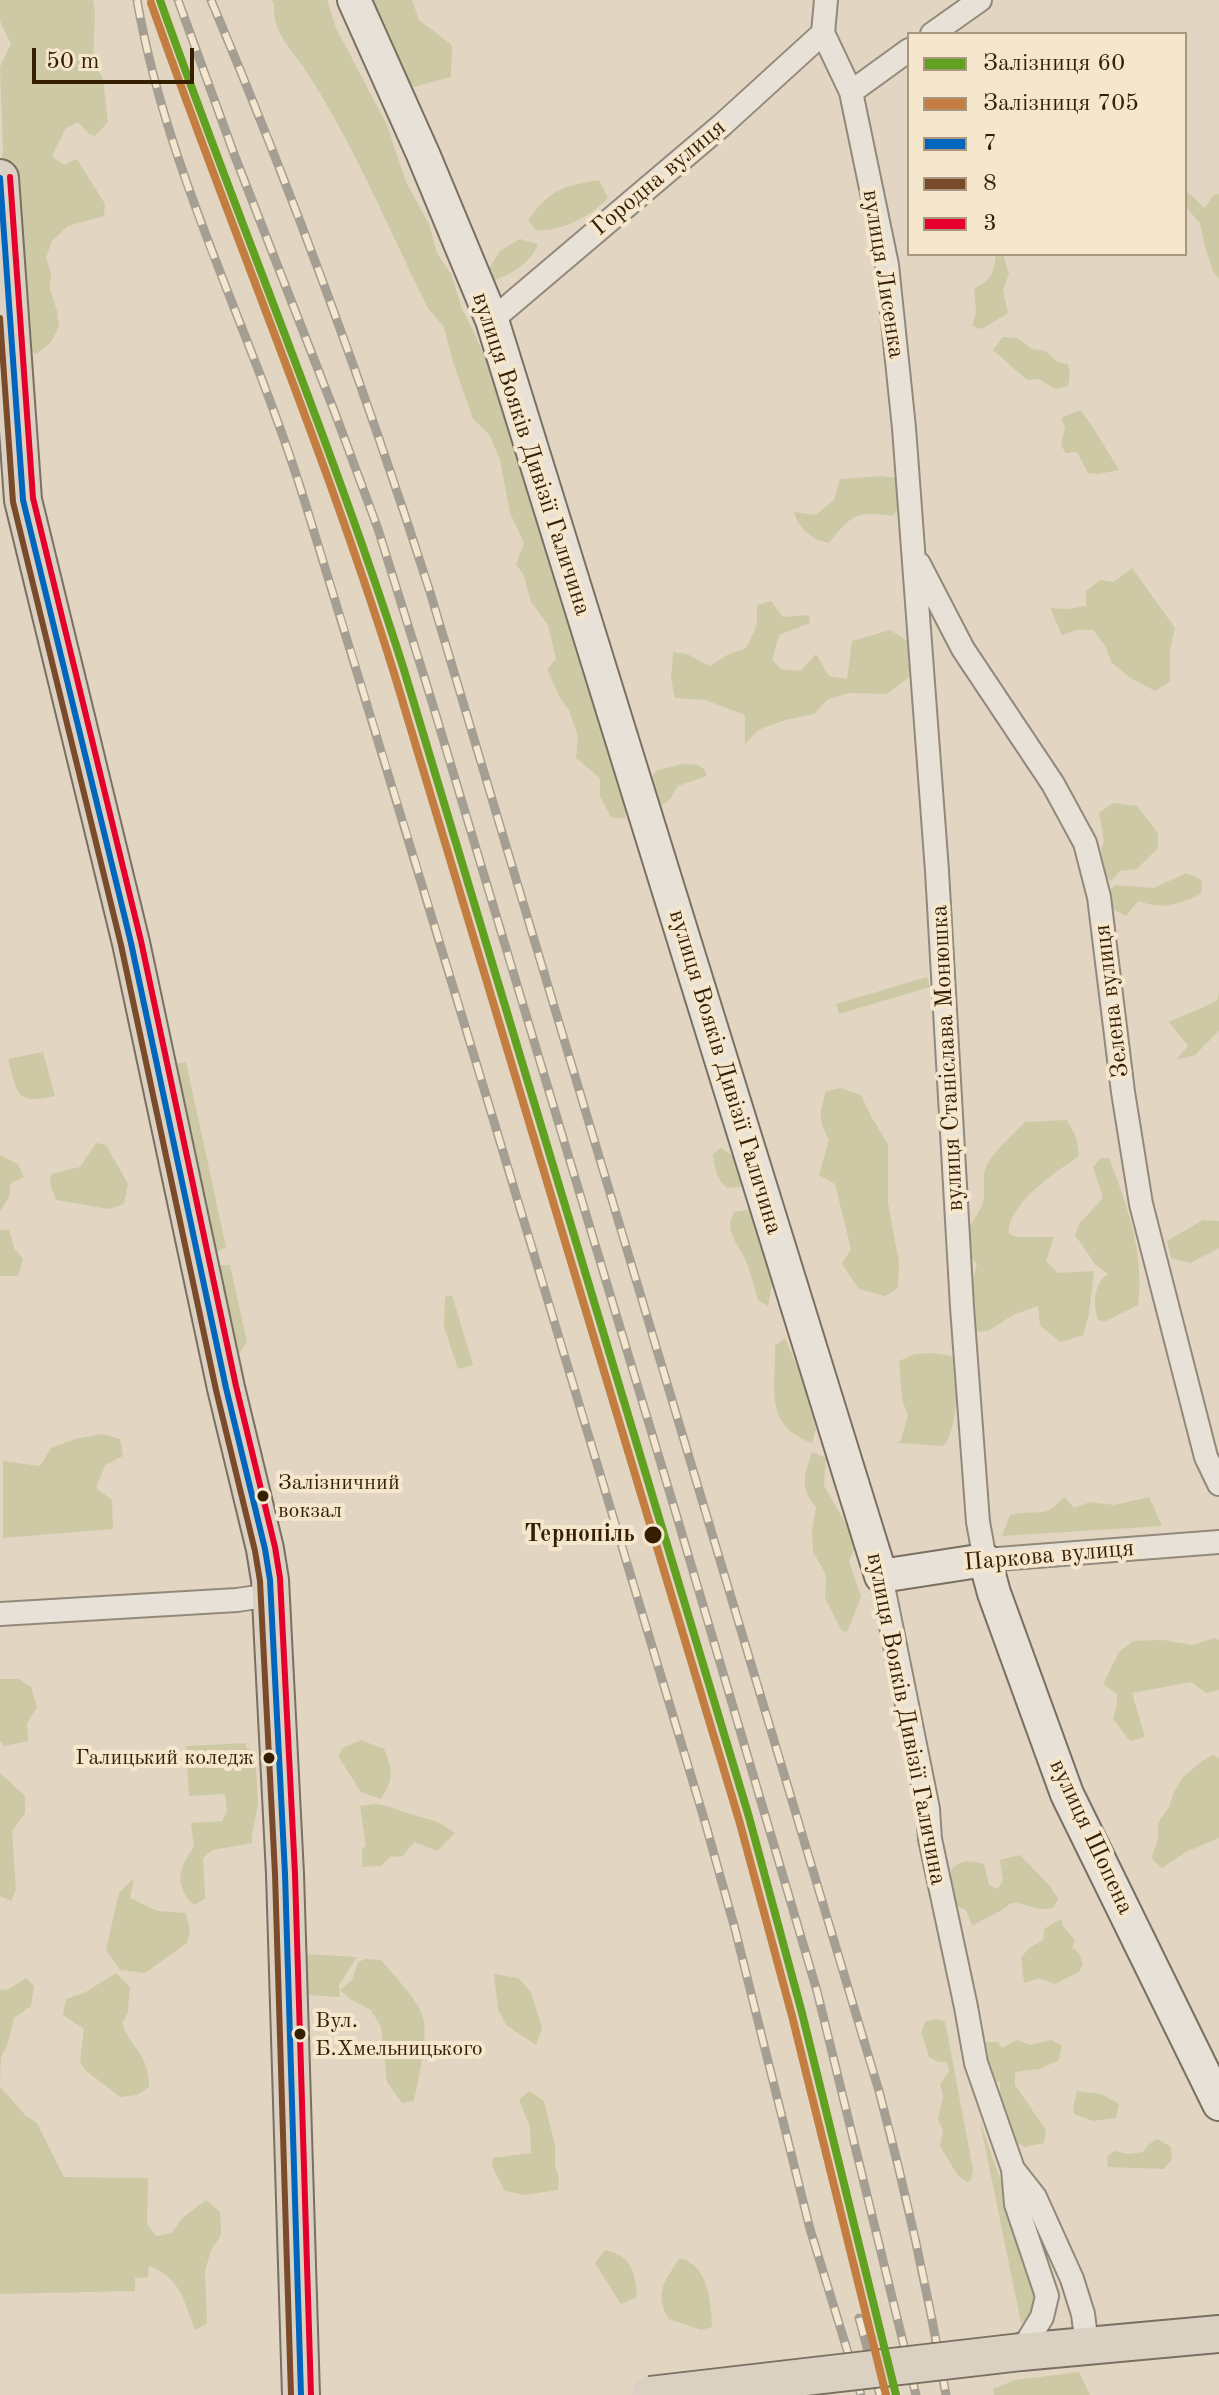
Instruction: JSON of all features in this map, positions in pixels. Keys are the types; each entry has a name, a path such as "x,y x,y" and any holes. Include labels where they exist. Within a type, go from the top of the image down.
{"main road":[{"name":"вулиця Вояків Дивізії Галичина","path":"354,0 492,320 881,1576"},
{"path":"0,178 12,502 131,943 226,1388 265,1549 271,1595 285,1874 301,2395"},
{"name":"Паркова вулиця","path":"881,1576 985,1560"},
{"name":"вулиця Шопена","path":"985,1560 1067,1794 1219,2104"},
{"path":"650,2395 908,2363 1219,2334"}],"street":[{"path":"823,33 826,0"},
{"path":"935,32 980,0"},
{"name":"Городна вулиця","path":"492,320 722,125 823,33"},
{"name":"вулиця Лисенка","path":"823,33 851,92 887,265 915,555"},
{"path":"851,92 907,51"},
{"name":"Зелена вулиця","path":"915,555 963,649 1053,784 1085,843 1099,897 1123,1092 1141,1204 1206,1457 1219,1484"},
{"name":"вулиця Станіслава Монюшка","path":"915,555 962,1307 978,1522 985,1560"},
{"name":"Паркова вулиця","path":"985,1560 1219,1542"},
{"name":"вулиця Вояків Дивізії Галичина","path":"881,1576 976,2063 1013,2169 1016,2204 1047,2296 1042,2317 1021,2352"},
{"path":"0,1614 237,1600 271,1595"},
{"name":"вулиця Вояків Дивізії Галичина","path":"1013,2169 1035,2197 1072,2279 1083,2314 1087,2345"}],"shaded area":[{"path":"0,0 93,0 93,61 103,79 108,122 95,136 78,122 65,129 52,156 64,165 77,159 105,204 104,216 68,226 52,241 46,258 59,327 51,342 37,354 17,347 0,173 3,149 0,67 11,44 0,21"},
{"path":"271,0 327,0 336,28 387,125 406,182 429,224 437,253 451,274 461,306 484,354 507,412 507,426 524,448 527,487 545,533 627,795 625,819 611,817 600,796 600,778 576,758 578,737 569,710 547,669 556,659 548,625 531,602 524,576 516,564 524,543 510,513 500,460 489,434 473,419 444,327 428,308 322,96 283,38"},
{"path":"366,0 412,0 419,20 452,45 451,77 409,88"},
{"path":"599,180 608,198 584,217 546,230 536,230 528,220 551,195 576,184"},
{"path":"1187,192 1205,208 1213,195 1219,194 1219,279 1213,271 1200,223 1187,208"},
{"path":"520,239 538,244 535,251 520,267 493,281 488,270 500,251"},
{"path":"996,256 1004,256 1009,274 1003,290 1008,313 982,329 972,326 976,312 974,289 991,276"},
{"path":"1003,337 1018,338 1032,349 1045,351 1058,362 1068,364 1068,386 1055,389 1039,379 1027,380 993,350"},
{"path":"1080,410 1119,470 1088,473 1077,452 1066,453 1061,446 1065,427 1061,418"},
{"path":"881,476 904,479 906,499 893,516 871,514 856,517 829,543 812,536 799,524 794,512 816,515 834,500 840,479"},
{"path":"1132,568 1175,628 1170,650 1170,682 1155,691 1129,677 1111,662 1106,647 1093,630 1076,630 1062,635 1050,608 1086,606 1086,591 1100,580 1114,582"},
{"path":"771,601 783,617 809,615 810,623 779,635 772,660 781,669 801,671 816,654 829,676 847,679 852,641 890,630 911,643 915,672 887,694 850,693 828,699 814,714 758,730 745,744 745,715 705,700 675,698 671,679 673,652 687,654 710,666 746,648 757,625 757,605"},
{"path":"683,764 701,767 707,776 678,786 670,799 658,808 648,782 657,770"},
{"path":"1113,803 1137,806 1158,833 1158,848 1137,869 1120,871 1111,881 1096,866 1104,841 1099,813"},
{"path":"1186,873 1202,880 1201,894 1177,903 1163,906 1138,901 1126,916 1112,909 1106,894 1115,885 1154,888"},
{"path":"927,977 930,987 839,1014 836,1004"},
{"path":"1219,993 1219,1031 1195,1055 1176,1060 1188,1046 1169,1022 1217,1001"},
{"path":"43,1052 55,1096 25,1097 16,1088 8,1059"},
{"path":"186,1062 226,1247 211,1255 175,1064"},
{"path":"841,1088 861,1095 888,1144 888,1203 899,1262 898,1288 885,1296 859,1289 842,1264 851,1249 835,1184 819,1175 829,1140 821,1121 822,1106 826,1091"},
{"path":"1067,1120 1076,1137 1079,1156 1024,1200 1016,1211 1009,1234 1054,1237 1046,1261 1058,1273 1094,1271 1083,1335 1061,1342 1040,1326 1038,1306 1013,1315 988,1331 977,1332 967,1325 977,1264 959,1246 983,1202 987,1164 1025,1122"},
{"path":"96,1143 106,1145 128,1184 124,1204 109,1209 56,1200 50,1184 51,1174 80,1167"},
{"path":"721,1148 732,1155 738,1164 741,1187 727,1188 718,1177 713,1154"},
{"path":"0,1155 18,1164 24,1177 11,1183 9,1197 0,1211"},
{"path":"1101,1158 1109,1158 1128,1211 1137,1248 1140,1286 1138,1305 1104,1322 1098,1320 1096,1295 1099,1283 1108,1274 1095,1264 1075,1235 1079,1224 1103,1198 1093,1167"},
{"path":"752,1209 772,1285 768,1306 758,1300 730,1225 734,1212"},
{"path":"1203,1220 1219,1221 1219,1248 1190,1263 1171,1258 1167,1241"},
{"path":"0,1230 9,1230 14,1248 23,1259 18,1276 0,1276"},
{"path":"215,1265 230,1265 247,1342 237,1356"},
{"path":"452,1295 473,1365 458,1369 444,1327 445,1297"},
{"path":"785,1338 802,1378 816,1429 812,1443 796,1435 779,1415 774,1390 775,1346"},
{"path":"915,1354 957,1357 952,1429 943,1446 898,1443 908,1415 902,1400 899,1361"},
{"path":"102,1434 120,1439 123,1456 105,1465 96,1488 112,1500 113,1529 3,1538 3,1461 40,1466 51,1448"},
{"path":"812,1452 826,1458 824,1486 857,1543 849,1561 861,1597 847,1632 842,1631 825,1598 826,1575 813,1552 812,1530 816,1507 805,1487"},
{"path":"1064,1497 1074,1508 1090,1502 1114,1505 1149,1497 1162,1526 1002,1536 1010,1515 1045,1511"},
{"path":"1215,1638 1219,1640 1219,1690 1206,1693 1191,1682 1132,1693 1145,1737 1130,1741 1113,1719 1117,1694 1103,1684 1119,1652 1133,1641 1163,1640 1192,1645"},
{"path":"0,1679 19,1679 31,1687 37,1707 27,1723 28,1741 4,1746 0,1741"},
{"path":"361,1740 384,1749 387,1756 390,1780 381,1799 361,1792 338,1756 343,1748"},
{"path":"246,1743 246,1748 255,1750 258,1804 252,1843 213,1850 203,1858 205,1899 194,1905 183,1891 180,1877 184,1862 194,1847 191,1823 222,1821 227,1810 225,1794 189,1796 186,1746"},
{"path":"1213,1755 1219,1758 1219,1838 1186,1852 1162,1868 1151,1858 1158,1840 1158,1823 1183,1777"},
{"path":"0,1773 25,1796 25,1813 12,1831 16,1890 11,1901 0,1896"},
{"path":"375,1804 432,1820 455,1833 437,1851 414,1842 403,1856 390,1857 381,1866 362,1867 362,1849 366,1846 360,1806"},
{"path":"1020,1855 1050,1886 1058,1899 1053,1908 1039,1909 1011,1903 972,1926 966,1910 950,1903 951,1869 966,1861 984,1864 989,1885 998,1889 1003,1880 1000,1860"},
{"path":"134,1878 130,1898 157,1911 186,1913 190,1931 187,1943 145,1973 120,1970 106,1950 119,1893"},
{"path":"1061,1919 1075,1940 1072,1948 1079,1953 1083,1964 1079,1972 1055,1984 1040,1978 1024,1983 1021,1958 1028,1949 1043,1940 1044,1929"},
{"path":"305,1954 357,1957 339,1985 340,1997 306,1995"},
{"path":"381,1960 411,1995 423,2017 424,2047 414,2101 402,2103 387,2082 381,2027 371,2010 340,1990 352,1980 358,1962"},
{"path":"116,1973 130,1987 128,2012 122,2023 143,2059 149,2087 137,2095 120,2097 85,2070 80,2062 84,2029 63,2015 66,1999 84,1993"},
{"path":"494,1974 518,1978 531,1992 542,2028 536,2045 506,2025 498,2009"},
{"path":"26,1978 34,1986 31,2006 14,2018 1,2057 0,2087 0,1990 9,1989"},
{"path":"926,2021 945,2021 973,2170 971,2180 967,2182 958,2176 940,2146 943,2130 938,2119 943,2097 940,2084 949,2071 947,2062 929,2057 921,2032"},
{"path":"1017,2040 1030,2045 1051,2040 1062,2046 1059,2060 1040,2069 1015,2072 1015,2085 1046,2130 1044,2143 1025,2147 1015,2142 1008,2119 1001,2113 1000,2083 988,2076 981,2042 998,2042 1002,2048"},
{"path":"0,2087 26,2116 37,2123 64,2177 148,2178 147,2224 156,2236 172,2233 181,2219 206,2200 220,2212 221,2235 211,2250 205,2271 207,2324 195,2330 180,2291 168,2276 149,2266 148,2277 135,2278 135,2291 0,2294"},
{"path":"529,2091 544,2101 555,2145 559,2179 558,2190 525,2195 505,2191 492,2166 493,2158 531,2153 530,2127 519,2100"},
{"path":"1077,2091 1101,2094 1119,2104 1116,2118 1093,2121 1074,2114"},
{"path":"980,2122 1036,2279 1039,2295 1030,2320 1021,2323"},
{"path":"1158,2139 1171,2147 1172,2159 1164,2169 1108,2167 1107,2156 1115,2151 1128,2154 1143,2152"},
{"path":"605,2250 621,2256 630,2266 637,2297 621,2304 595,2263"},
{"path":"680,2258 697,2268 702,2276 711,2306 712,2327 701,2330 669,2319 664,2310 663,2287"},
{"path":"1079,2372 1090,2395 994,2395 993,2389 1015,2380"}],"railway":[{"path":"137,0 169,130 307,509 507,1165 705,1822 810,2229 861,2395"},
{"path":"178,0 378,529 432,702 817,1991 916,2395"},
{"path":"211,0 327,294 430,592 879,2091 916,2242 946,2395"},
{"path":"859,2318 880,2395"}],"rail line":[{"name":"60","path":"160,0 347,501 404,670 749,1817 802,2013 896,2395"},
{"name":"705","path":"151,3 307,420 394,673 739,1820 792,2016 886,2395"}],"transit line":[{"name":"3","path":"10,177 33,498 141,941 280,1578 295,1874 311,2395"},
{"name":"7","path":"0,178 23,500 131,943 270,1580 285,1874 301,2395"},
{"name":"8","path":"0,318 13,502 121,945 260,1581 275,1874 291,2395"}],"place":[{"name":"Залізничний вокзал","path":"263,1496"},
{"name":"Тернопіль","path":"653,1535"},
{"name":"Галицький коледж","path":"269,1758"},
{"name":"Вул. Б.Хмельницького","path":"300,2034"}]}
